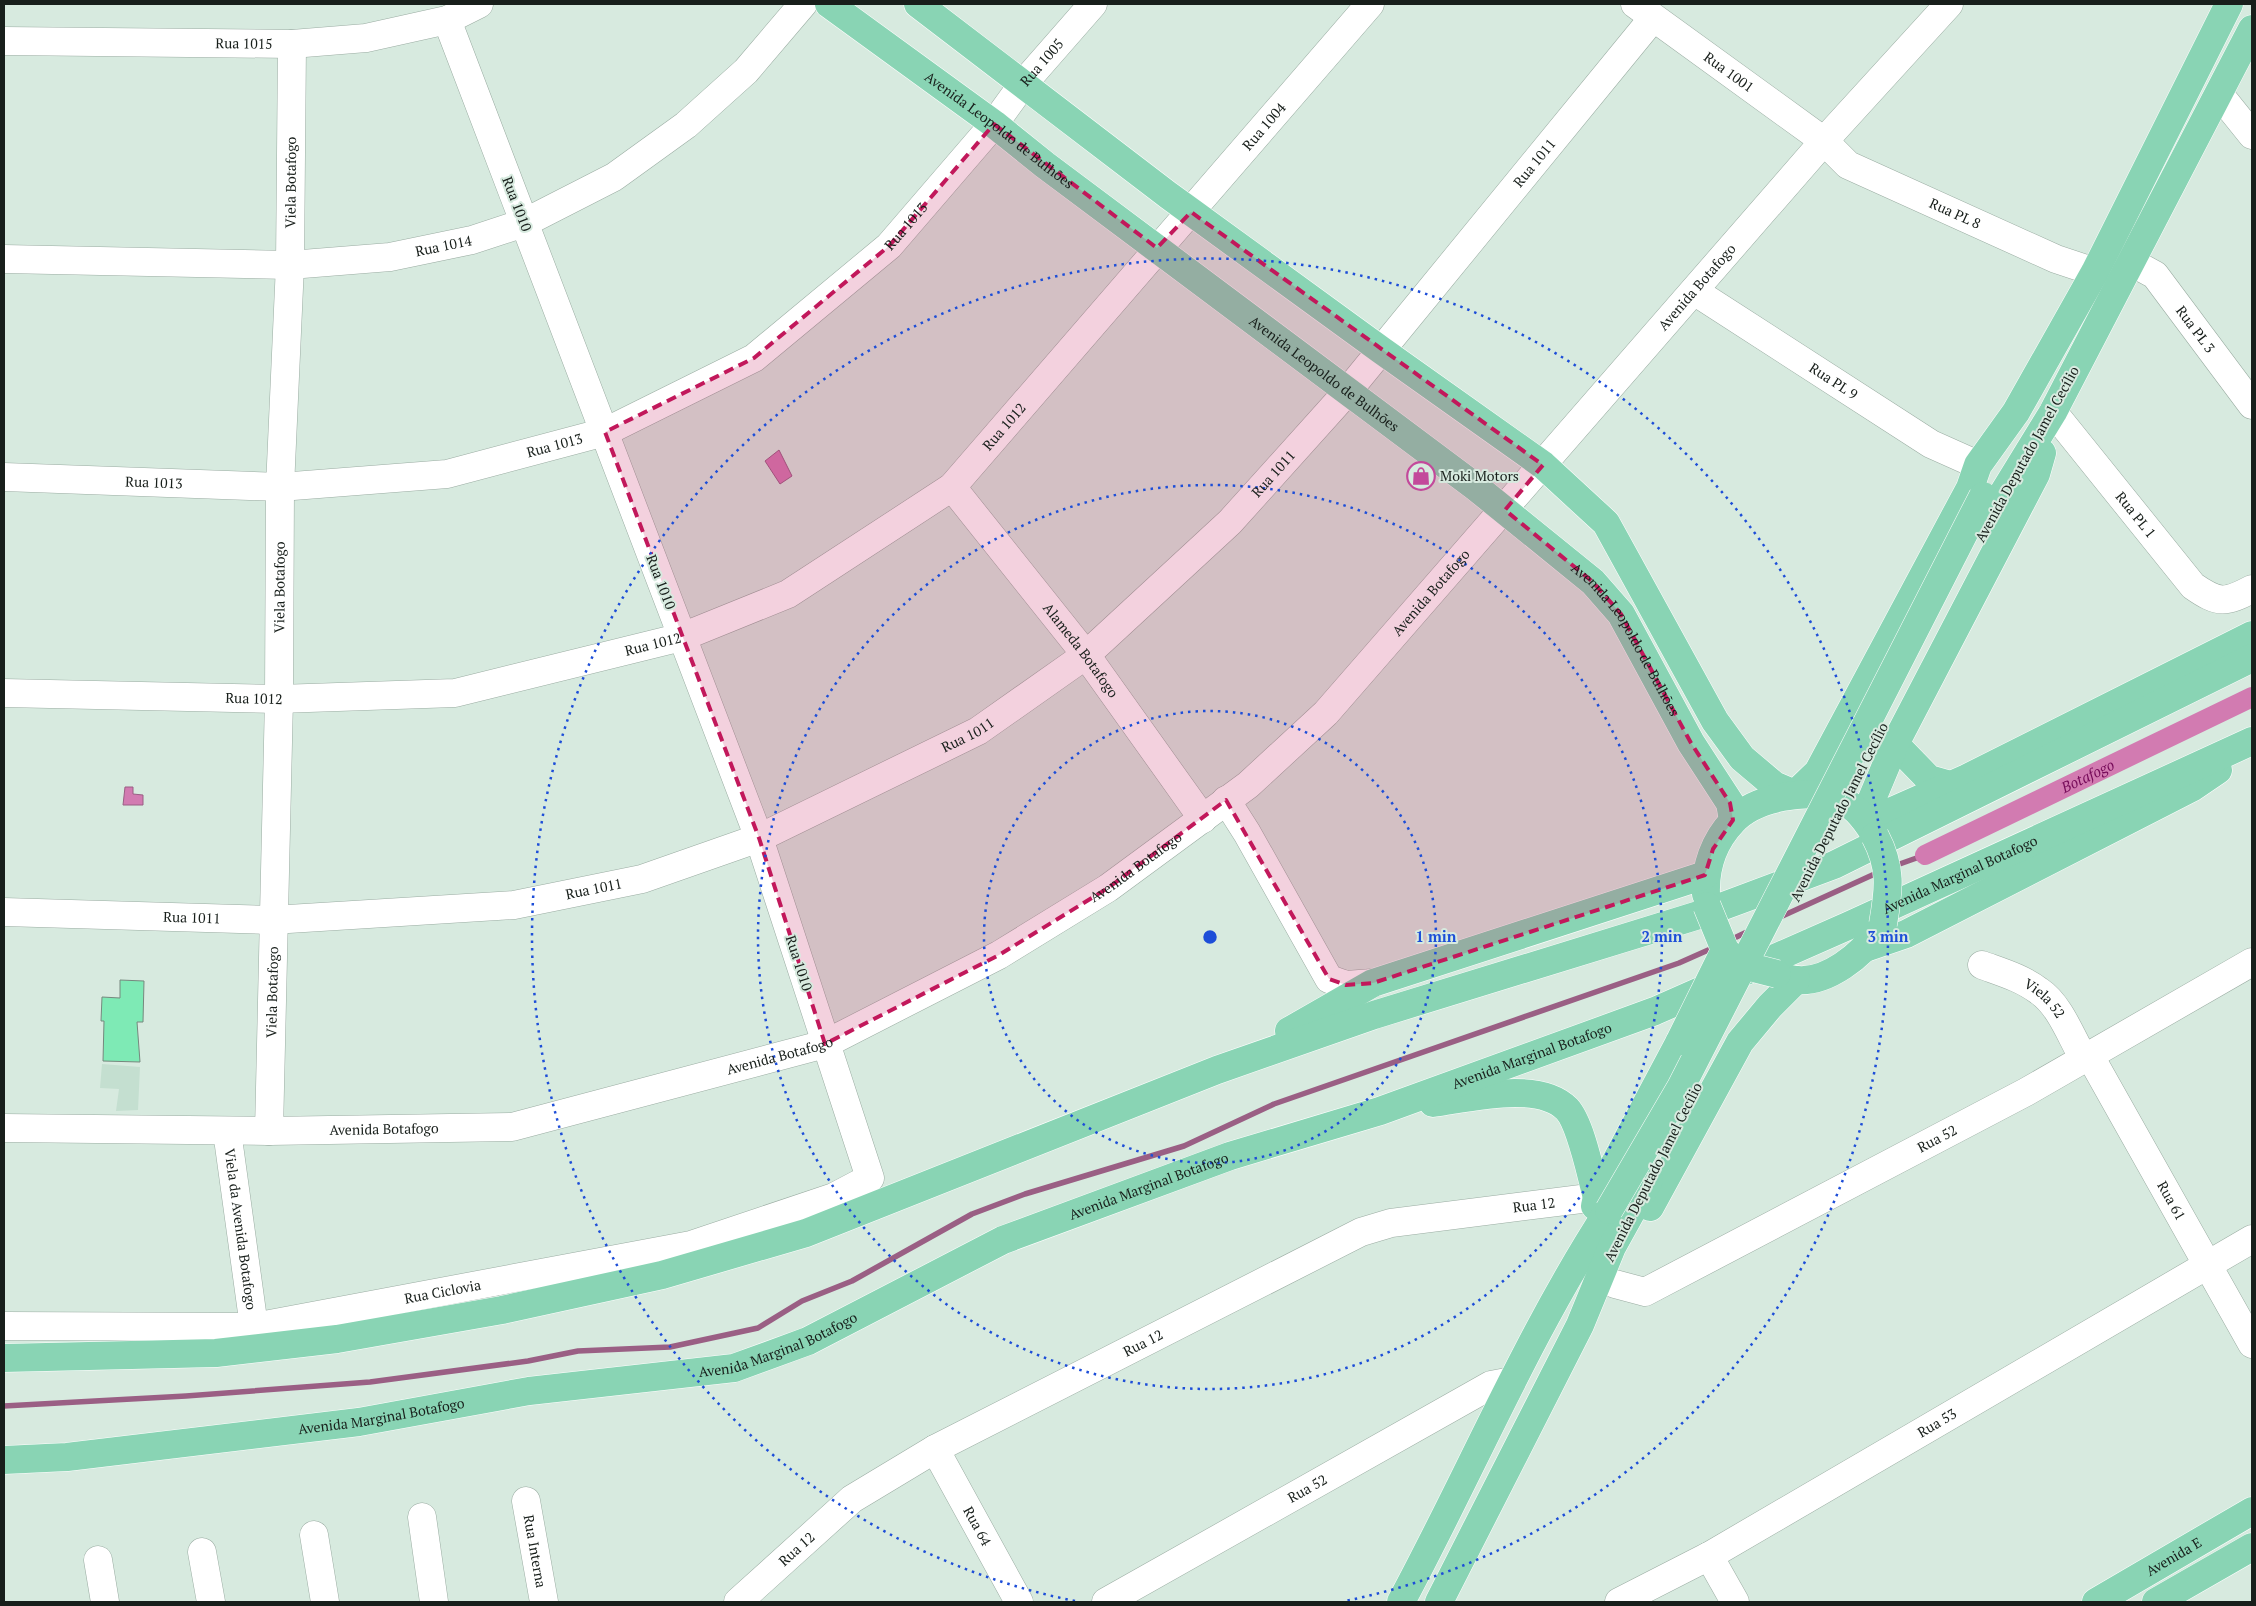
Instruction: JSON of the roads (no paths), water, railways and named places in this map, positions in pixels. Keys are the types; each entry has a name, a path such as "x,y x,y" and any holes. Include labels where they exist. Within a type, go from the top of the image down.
{"main road":[{"name":"Avenida Leopoldo de Bulhões","path":"829,4 994,124 1505,510 1593,582 1620,614 1691,743 1730,803 1733,820"},
{"path":"918,4 1192,212 1543,465 1606,523 1715,721 1742,758 1774,785 1795,794 1838,798 1870,827 1885,854 1889,887 1883,924 1868,946 1836,970 1809,980 1786,977 1738,964 1725,950 1707,906 1705,875 1713,849 1733,820 1760,803 1795,794"},
{"name":"Avenida Deputado Jamel Cecílio","path":"1795,794 1818,772 1970,488 1978,465 2016,412 2095,272 2229,4"},
{"name":"Avenida Deputado Jamel Cecílio","path":"1401,1602 1512,1381 1584,1248 1603,1203 1681,1087 1992,496 2053,412 2252,29"},
{"name":"Avenida Deputado Jamel Cecílio","path":"1439,1602 1580,1325 1612,1247 1649,1180 1992,496 2016,412"},
{"path":"1870,827 1895,744 2036,474 2053,412"},
{"path":"1870,827 1890,812 1950,785 2252,634"},
{"path":"4,1358 216,1353 337,1338 502,1310 662,1275 806,1232 1217,1070 1374,1015 1702,914 1834,865 2252,658"},
{"name":"Avenida Marginal Botafogo","path":"4,1460 67,1457 349,1423 529,1391 614,1384 734,1368 808,1341 1003,1240 1230,1156 1380,1111 1655,1011 1850,925 2252,741"},
{"path":"1895,744 1929,779 1950,785"},
{"path":"1868,946 1906,934 2193,787 2252,746"},
{"path":"1217,1070 1345,1001 1373,983 1705,875"},
{"path":"1603,1203 1725,950"},
{"path":"1580,1325 1615,1284 1649,1208 1740,1042 1770,1006 1786,977"},
{"path":"1380,1111 1519,1092 1551,1098 1568,1110 1579,1132 1603,1203"},
{"name":"Avenida E","path":"2096,1602 2252,1511"},
{"path":"2156,1602 2252,1547"}],"street":[{"name":"Rua 1015","path":"4,41 292,44 366,38 447,20 479,4"},
{"name":"Rua 1014","path":"4,259 290,265 390,257 472,240 524,223 614,177 686,125 746,70 803,4"},
{"name":"Rua 1005","path":"994,124 1023,84 1093,4"},
{"name":"Rua 1004","path":"1157,248 1192,212 1204,194 1370,4"},
{"name":"Avenida Botafogo","path":"4,1128 269,1131 512,1127 826,1044 999,955 1108,888 1248,785 1326,713 1505,510 1824,141 1949,4"},
{"name":"Rua 1001","path":"1644,11 1824,141"},
{"name":"Rua 1011","path":"4,912 272,920 514,905 642,879 759,838 978,732 1086,655 1230,522 1347,392 1644,11"},
{"name":"Rua 1010","path":"447,20 759,838 870,1178"},
{"name":"Viela Botafogo","path":"269,1131 272,920 279,699 280,488 290,265 292,44"},
{"path":"2219,94 2252,135"},
{"name":"Rua 1013","path":"4,477 280,488 447,474 604,432 754,358 889,246 994,124"},
{"name":"Rua PL 8","path":"1824,141 1848,165 2056,259 2095,272"},
{"name":"Rua 1012","path":"4,693 279,699 456,693 682,637 788,594 952,487 1157,248"},
{"name":"Rua PL 3","path":"2131,262 2155,275 2252,405"},
{"name":"Rua PL 9","path":"1694,291 1931,444 1978,465"},
{"name":"Rua PL 1","path":"2053,412 2193,586 2211,598 2242,594"},
{"name":"Alameda Botafogo","path":"952,487 1086,655 1203,818"},
{"path":"1226,800 1247,833 1329,979 1346,985 1373,983"},
{"name":"Rua 52","path":"1615,1284 1645,1292 2087,1058 2252,962"},
{"name":"Viela 52","path":"1982,965 2025,982 2040,991 2052,1003 2087,1058"},
{"name":"Rua 61","path":"2087,1058 2252,1344"},
{"name":"Viela da Avenida Botafogo","path":"227,1131 254,1327"},
{"name":"Rua Ciclovia","path":"4,1326 254,1327 691,1245 834,1197 870,1178"},
{"name":"Rua 12","path":"738,1602 852,1499 935,1449 1361,1232 1391,1223 1603,1203"},
{"name":"Rua 53","path":"1619,1602 1709,1556 2252,1239"},
{"name":"Rua 52","path":"1106,1602 1491,1385 1512,1381"},
{"name":"Rua 64","path":"935,1449 1019,1602"},
{"name":"Rua Interna","path":"526,1501 544,1602"},
{"path":"422,1518 434,1602"},
{"path":"314,1535 325,1602"},
{"path":"202,1552 210,1602"},
{"path":"1709,1556 1735,1602"},
{"path":"98,1560 105,1602"}],"waterway":[{"name":"Botafogo","path":"1925,855 2252,697"},
{"path":"1894,866 1925,855"},
{"path":"1778,918 1879,872"},
{"path":"1728,941 1751,930"},
{"path":"4,1406 186,1396 370,1382 528,1361 578,1351 670,1347 758,1328 802,1301 852,1281 972,1214 1025,1194 1184,1146 1274,1104 1679,963 1715,947"}],"place":[{"name":"Moki Motors","path":"1421,476"}]}
